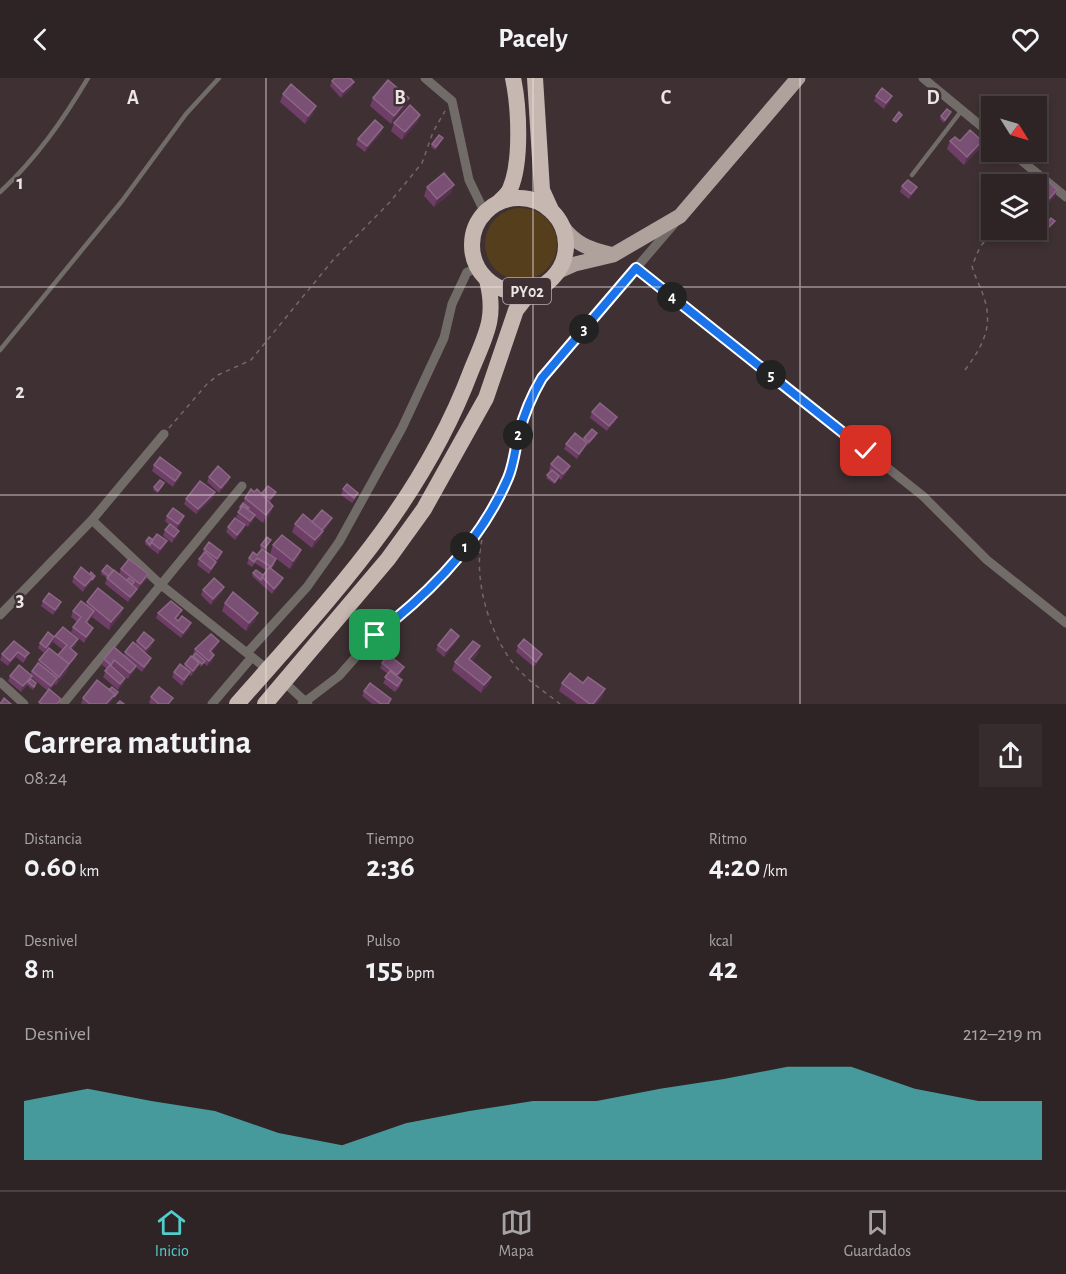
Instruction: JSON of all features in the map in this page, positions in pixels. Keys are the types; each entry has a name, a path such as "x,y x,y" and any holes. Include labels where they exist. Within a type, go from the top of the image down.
{"highway":[{"name":"PY02","path":"237,704 367,555 435,451 458,405 492,317 483,274 473,255 472,240 476,226 510,190 515,165 518,103 513,78"},
{"name":"PY02","path":"483,274 508,291 531,291 546,284 557,272 564,258 566,242 542,190 535,78"},
{"name":"PY02","path":"491,209 511,199 526,199 541,204 557,219"},
{"name":"PY02","path":"265,704 388,559 424,509 486,398 516,310 531,291"}],"main road":[{"name":"PY02","path":"557,272 575,264 613,255 680,216 798,78"},
{"name":"PY02","path":"557,219 573,240 590,249 613,255"}],"street":[{"path":"425,78 452,101 469,180 491,209"},
{"path":"923,78 981,126"},
{"path":"1024,162 1066,197"},
{"path":"284,682 304,703 339,676 375,635 431,588 461,553 489,513 509,476 519,431 532,395 542,378 680,216"},
{"path":"636,268 923,496 987,560 1066,623"},
{"path":"212,704 249,655 307,587 339,542 402,428 444,338 458,286 467,272 483,274"},
{"path":"0,615 92,520 164,434"},
{"path":"63,704 242,486"},
{"path":"92,520 160,584 267,669"},
{"path":"0,682 24,704"}],"lane":[{"path":"0,192 32,160 59,124 88,78"},
{"path":"0,350 122,201 186,114 219,78"},
{"path":"912,175 962,110"}],"path":[{"path":"164,434 207,384 218,375 251,360 333,260 390,202 422,163 439,118 452,101"},
{"path":"1022,174 1026,164"},
{"path":"966,370 981,348 988,320 985,301 972,266 980,247 986,240"},
{"path":"482,538 477,558 483,598 498,638 509,659 523,675 560,704"}],"shaded area":[{"path":"521,208 541,214 551,224 557,244 551,264 541,274 521,280 501,274 491,264 485,244 491,224 501,214"}],"building":[{"path":"335,78 350,78 354,82 343,92 332,81"},
{"path":"388,80 409,98 394,116 373,98"},
{"path":"291,84 316,106 308,116 283,94"},
{"path":"882,88 892,96 886,103 876,96"},
{"path":"410,105 420,115 405,132 394,123"},
{"path":"947,109 951,112 945,120 941,116"},
{"path":"899,112 902,115 896,122 893,120"},
{"path":"375,120 383,127 367,146 358,139"},
{"path":"970,130 981,142 967,157 950,141 955,137 960,141"},
{"path":"439,135 443,138 436,147 432,144"},
{"path":"444,173 454,185 437,199 427,187"},
{"path":"908,180 917,187 911,194 902,186"},
{"path":"1047,180 1057,190 1047,201"},
{"path":"1051,218 1055,221 1048,228 1047,223"},
{"path":"600,403 617,417 609,426 592,412"},
{"path":"592,429 597,433 589,442 584,438"},
{"path":"575,433 587,443 579,454 566,444"},
{"path":"558,456 570,466 563,474 551,464"},
{"path":"160,457 181,473 175,481 154,465"},
{"path":"218,466 230,477 221,488 209,477"},
{"path":"552,470 559,476 555,482 547,475"},
{"path":"160,480 164,483 158,491 154,487"},
{"path":"200,481 215,492 198,509 186,499"},
{"path":"347,484 358,493 354,498 343,489"},
{"path":"268,486 276,492 270,499 262,493"},
{"path":"251,489 254,492 257,489 273,506 266,515 245,498"},
{"path":"243,506 255,515 250,521 238,512"},
{"path":"173,508 184,516 178,524 167,516"},
{"path":"322,510 332,518 322,530 312,522"},
{"path":"303,514 323,531 315,540 295,524"},
{"path":"235,518 245,525 237,535 228,527"},
{"path":"170,524 179,531 174,537 165,530"},
{"path":"157,534 167,541 160,549 151,542"},
{"path":"282,535 301,550 293,561 273,545"},
{"path":"149,537 153,540 150,545 146,541"},
{"path":"267,537 271,540 265,548 261,545"},
{"path":"209,542 222,552 217,559 204,549"},
{"path":"262,549 276,559 271,567 257,558 254,562 249,558 253,552 257,555"},
{"path":"205,552 216,562 211,569 199,559"},
{"path":"129,559 148,574 140,584 121,569"},
{"path":"107,565 113,570 109,576 102,571"},
{"path":"81,567 93,577 85,586 74,577"},
{"path":"269,567 283,578 274,589 262,577"},
{"path":"114,570 137,589 130,597 107,578"},
{"path":"256,570 263,575 261,580 253,573"},
{"path":"214,578 224,587 213,599 203,590"},
{"path":"98,588 123,608 111,622 87,602"},
{"path":"233,592 258,613 249,623 225,603"},
{"path":"49,593 61,602 55,610 43,601"},
{"path":"81,601 94,611 86,622 93,628 86,637 73,627 81,617 73,611"},
{"path":"171,601 182,610 175,618 178,621 182,616 191,623 183,633 158,613"},
{"path":"63,627 78,639 70,648 77,654 69,664 58,655 67,645 55,636"},
{"path":"451,629 459,636 446,651 438,645"},
{"path":"48,632 54,637 46,648 40,643"},
{"path":"144,632 154,640 146,649 137,641"},
{"path":"211,634 219,641 210,651 214,655 209,661 195,649"},
{"path":"524,639 542,654 536,662 518,646"},
{"path":"14,641 29,653 25,657 18,652 10,661 2,654"},
{"path":"473,641 480,646 469,659 491,677 484,685 455,662"},
{"path":"133,642 151,658 144,667 125,652"},
{"path":"114,647 136,666 130,673 114,660 111,665 104,659"},
{"path":"49,648 69,664 59,677 39,660"},
{"path":"196,653 205,661 202,664 193,656"},
{"path":"389,655 404,667 397,675 382,663"},
{"path":"191,656 199,663 193,671 185,664"},
{"path":"38,663 57,678 51,686 32,671"},
{"path":"180,664 190,672 184,680 174,672"},
{"path":"19,665 32,676 23,686 10,676"},
{"path":"110,665 125,678 120,684 105,671"},
{"path":"390,671 402,680 397,686 385,677"},
{"path":"570,673 583,683 588,677 605,689 593,704 562,683"},
{"path":"31,679 36,683 34,687 28,682"},
{"path":"97,680 115,694 106,704 90,704 83,698"},
{"path":"370,683 391,699 388,704 381,704 364,691"},
{"path":"112,687 118,692 114,697 115,694 109,690"},
{"path":"159,687 173,698 168,704 159,704 151,697"},
{"path":"49,689 61,699 57,704 39,702"},
{"path":"4,698 11,704 0,704"}],"route":[{"path":"375,635 431,588 461,553 489,513 509,476 519,431 532,395 542,378 636,268 866,451"}]}
